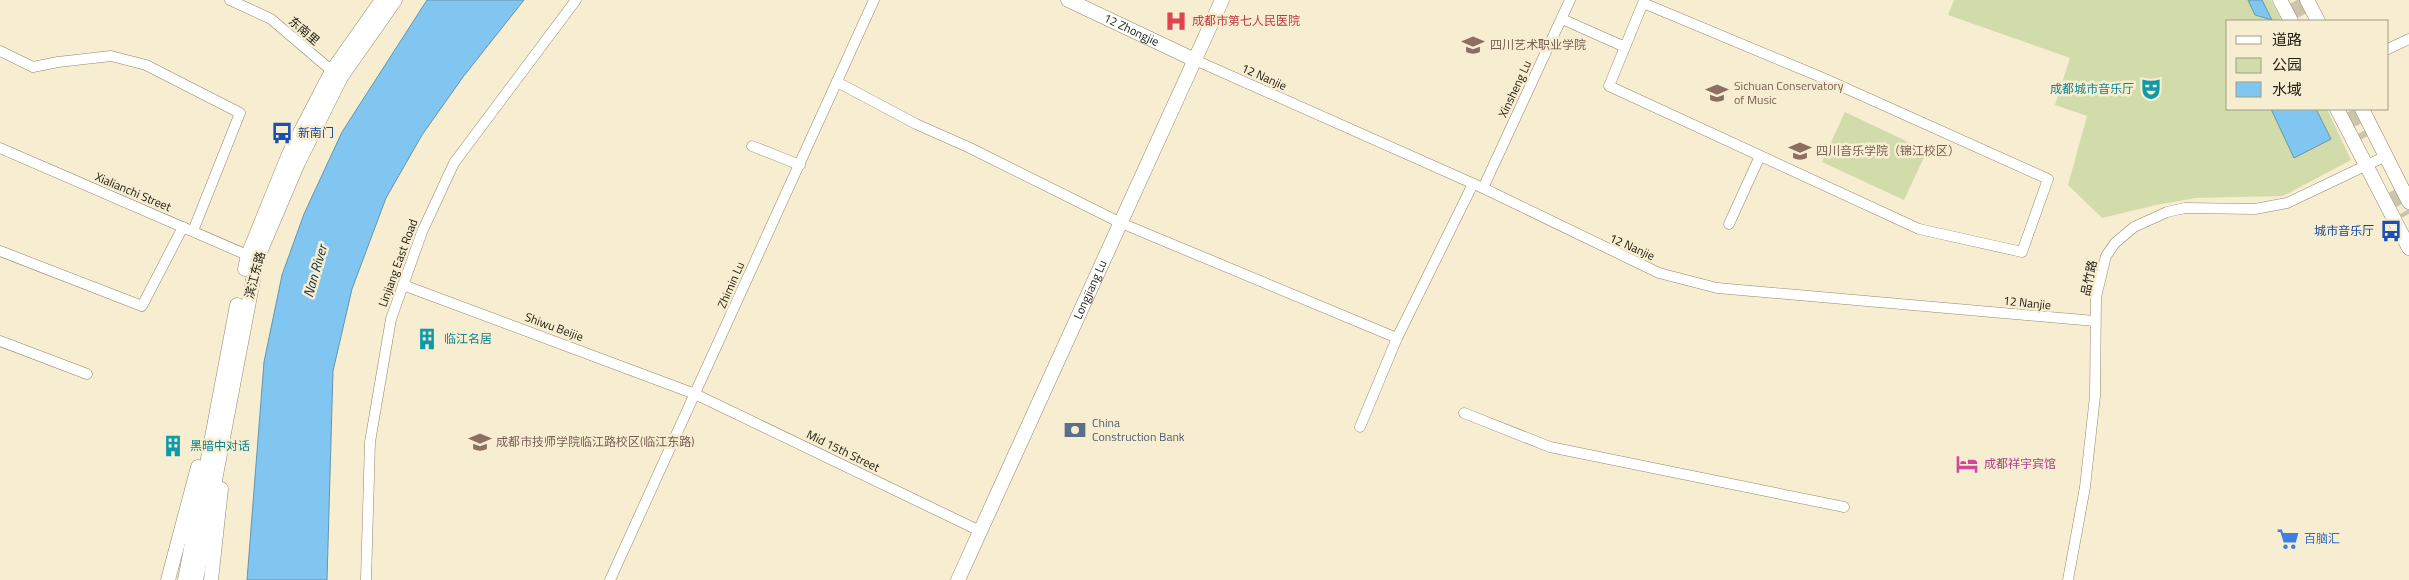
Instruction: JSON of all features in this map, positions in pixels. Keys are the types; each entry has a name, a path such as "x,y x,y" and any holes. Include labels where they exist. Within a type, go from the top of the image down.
{"main road":[{"name":"滨江东路","path":"185,580 252,257 288,154 332,72 382,0"},
{"name":"滨江东路","path":"252,257 341,77 395,0"},
{"name":"12 Zhongjie","path":"1068,0 1195,60"},
{"name":"Longjiang Lu","path":"958,580 1222,0"},
{"path":"2280,0 2290,20"},
{"path":"2307,0 2317,20"},
{"path":"2338,110 2409,248"},
{"path":"2363,110 2409,202"},
{"name":"滨江东路","path":"196,580 229,373"},
{"path":"168,580 229,373"},
{"path":"211,580 229,373"}],"street":[{"name":"东南里","path":"230,0 271,19 332,72"},
{"name":"Linjiang East Road","path":"366,580 370,442 391,318 422,232 454,162 576,0"},
{"name":"Zhimin Lu","path":"610,580 874,0"},
{"name":"Xinsheng Lu","path":"1360,428 1397,338 1478,186 1570,0"},
{"path":"1643,3 1823,78 2048,179 2022,252 1919,229 1760,156 1609,86 1643,3"},
{"path":"1562,19 1625,47"},
{"path":"2389,49 2409,39"},
{"path":"0,51 33,67 111,56 146,65 240,113 188,229 142,306 0,251"},
{"name":"12 Nanjie","path":"1195,60 1478,186 1659,273 1717,288 2096,321"},
{"path":"837,82 916,124 968,146 1121,223 1397,338"},
{"path":"752,146 800,165"},
{"name":"Xialianchi Street","path":"0,148 252,257"},
{"path":"1728,224 1760,156"},
{"name":"品竹路","path":"2068,580 2087,469 2095,396 2096,297 2106,256 2115,243 2134,227 2167,212 2185,208 2254,209 2287,203 2386,156"},
{"name":"Shiwu Beijie","path":"403,285 696,394"},
{"path":"0,341 87,374"},
{"name":"Mid 15th Street","path":"696,394 980,531"},
{"path":"1464,413 1550,447 1844,507"}],"green space":[{"name":"成都城市音乐厅","path":"1954,0 2271,0 2281,20 2226,20 2226,110 2327,110 2351,160 2283,196 2196,198 2102,218 2068,185 2087,116 2055,105 2070,58 1948,15"},
{"path":"1845,112 1927,151 1904,200 1822,162"}],"water":[{"name":"Nan River","path":"427,0 524,0 463,77 422,135 386,198 352,289 333,371 327,580 247,580 264,362 282,275 304,214 342,132"},
{"path":"2248,0 2262,0 2272,20 2255,15"},
{"path":"2271,110 2316,110 2331,139 2294,158"}],"tunnel":[{"path":"2297,0 2307,20"},
{"path":"2355,110 2368,136"},
{"path":"2396,189 2409,214"}],"place":[{"name":"成都市第七人民医院","path":"1176,21"},
{"name":"四川艺术职业学院","path":"1473,45"},
{"name":"成都城市音乐厅","path":"2151,89"},
{"name":"Sichuan Conservatory of Music","path":"1717,93"},
{"name":"新南门","path":"282,133"},
{"name":"四川音乐学院（锦江校区）","path":"1800,151"},
{"name":"城市音乐厅","path":"2391,231"},
{"name":"临江名居","path":"427,339"},
{"name":"China Construction Bank","path":"1075,430"},
{"name":"成都市技师学院临江路校区(临江东路)","path":"480,442"},
{"name":"黑暗中对话","path":"173,446"},
{"name":"成都祥宇宾馆","path":"1967,464"},
{"name":"百脑汇","path":"2288,539"}]}
